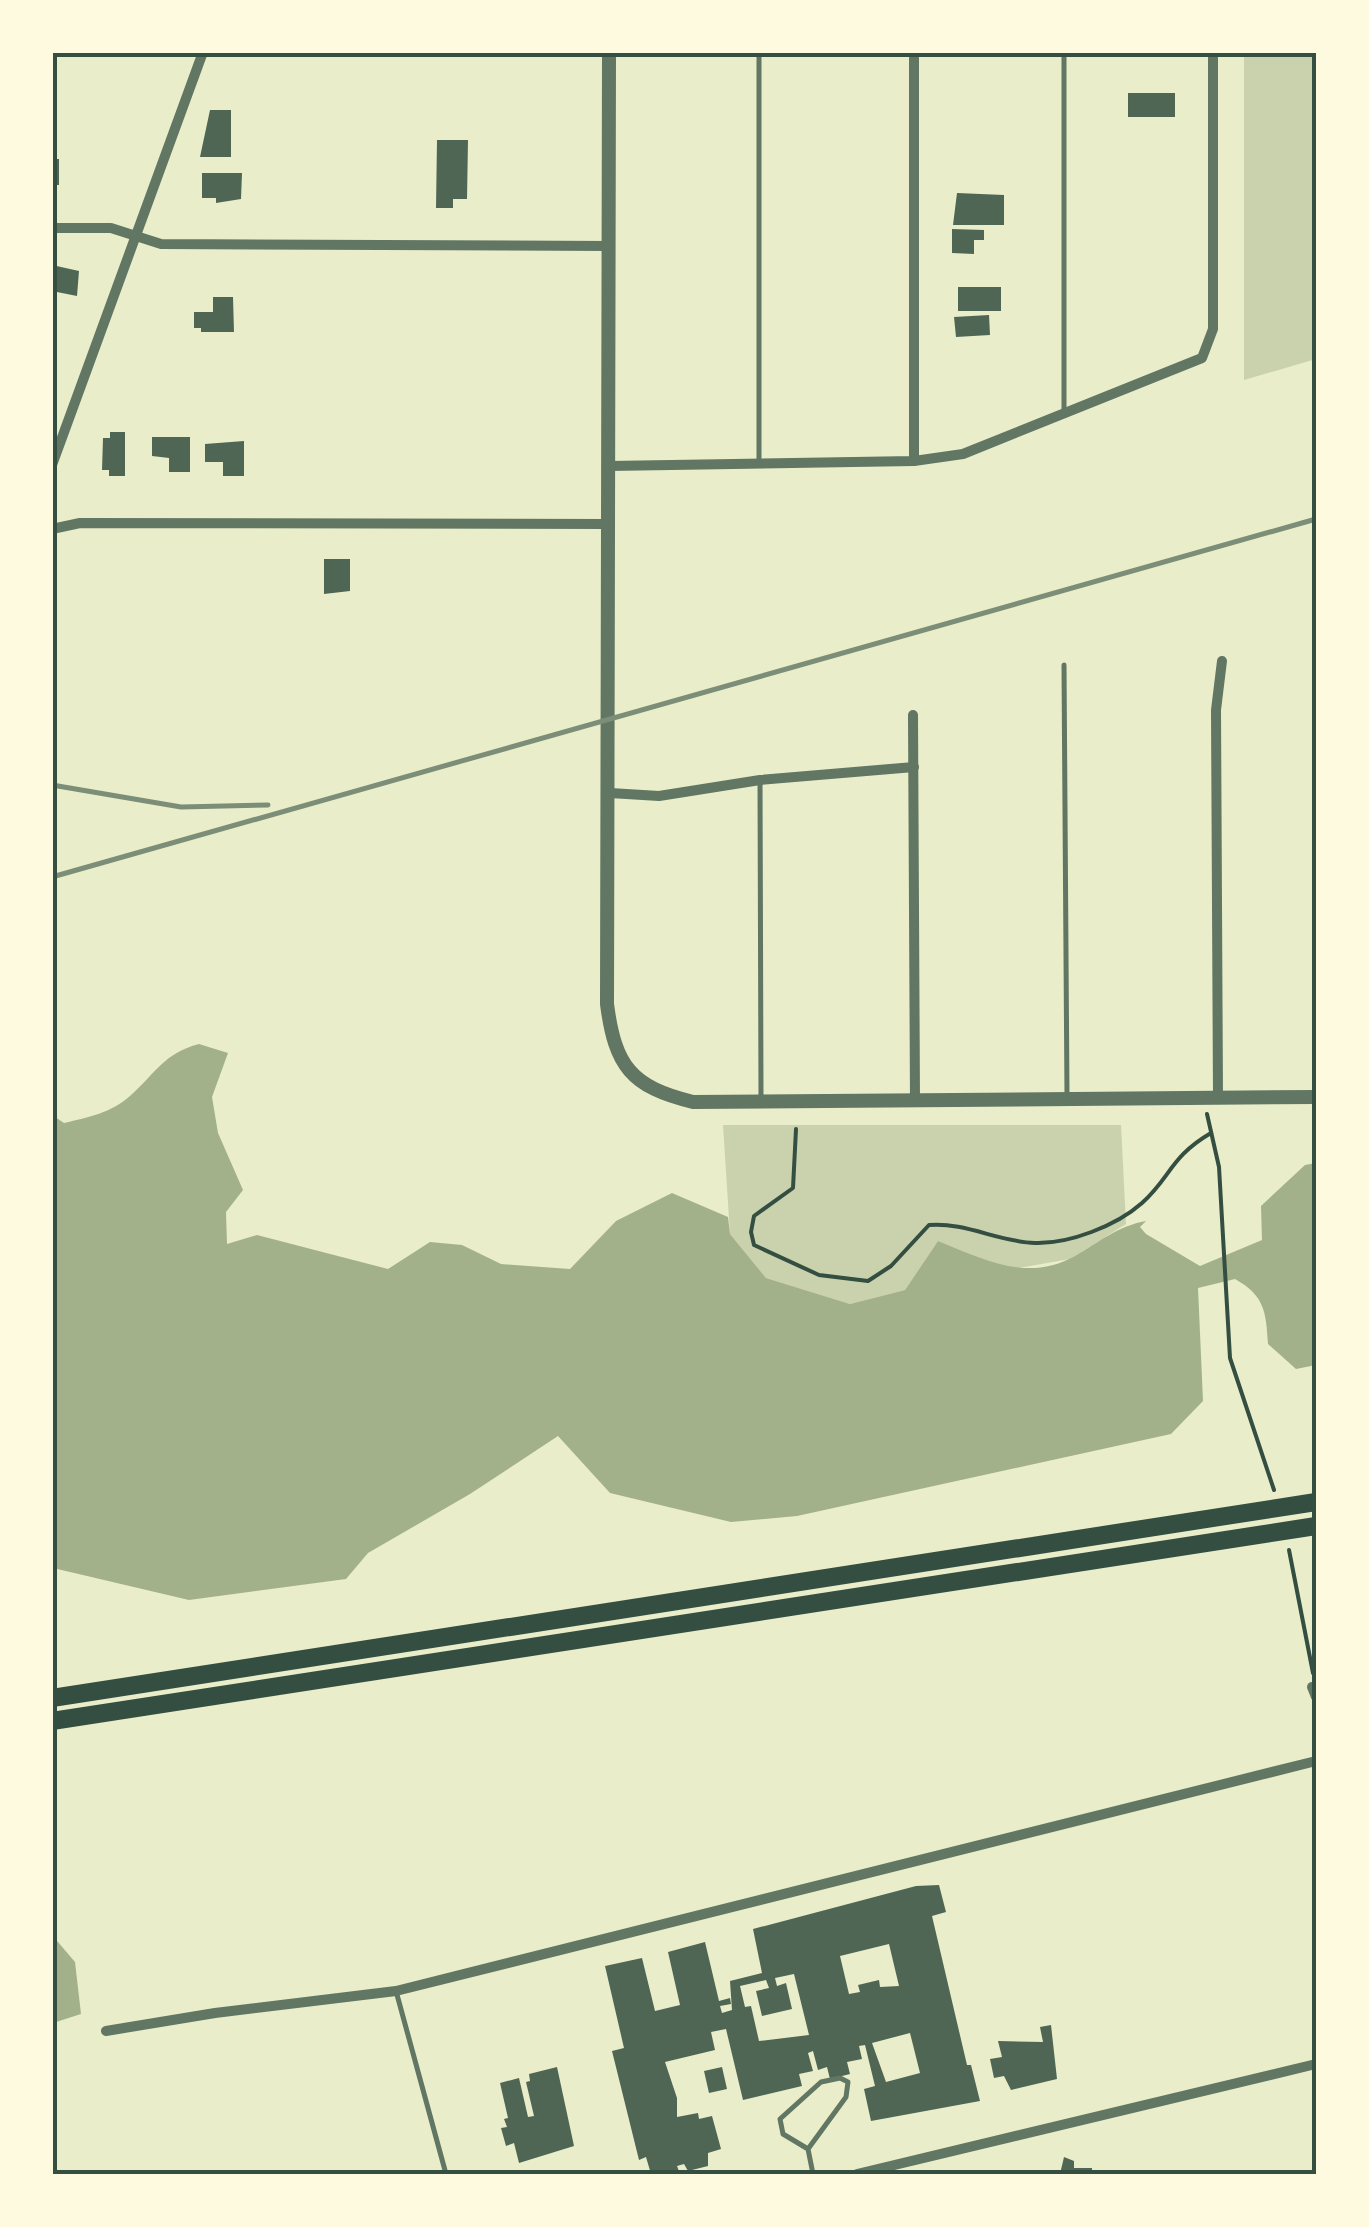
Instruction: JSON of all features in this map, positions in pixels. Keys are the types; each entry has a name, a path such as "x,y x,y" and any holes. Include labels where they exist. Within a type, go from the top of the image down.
{"highway":[{"path":"52,1698 1316,1502"},
{"path":"52,1721 1316,1526"}],"street":[{"path":"52,465 203,52"},
{"path":"609,52 607,1004 612,1038 624,1066 649,1089 692,1102 1316,1097"},
{"path":"914,52 914,461"},
{"path":"609,466 914,461 963,454 1202,358 1213,329 1213,52"},
{"path":"52,228 111,228 161,244 610,246"},
{"path":"52,529 80,523 608,524"},
{"path":"1218,1098 1216,710 1222,661"},
{"path":"914,715 916,1101"},
{"path":"610,793 659,796 760,780 914,767"},
{"path":"106,2032 216,2013 396,1992 1316,1760"},
{"path":"857,2174 1316,2064"}],"lane":[{"path":"759,52 759,462"},
{"path":"1064,52 1064,411"},
{"path":"1064,666 1067,1099"},
{"path":"760,780 761,1104"},
{"path":"396,1992 446,2174"},
{"path":"808,2149 783,2134 780,2119 820,2082 840,2078 848,2082 846,2097 808,2149 813,2174"}],"path":[{"path":"1206,1114 1219,1167 1230,1358 1274,1490"},
{"path":"796,1128 792,1188 754,1216 754,1245 766,1254 820,1275 868,1282 891,1266 929,1226 958,1226 1033,1243 1078,1236 1144,1201 1182,1149 1211,1133"},
{"path":"1289,1550 1313,1668 1314,1692"}],"shaded area":[{"path":"1244,53 1316,53 1316,359 1244,380"},
{"path":"199,1044 228,1053 212,1097 218,1133 243,1190 226,1212 227,1244 257,1235 388,1269 430,1242 462,1245 501,1264 570,1269 616,1221 672,1193 728,1217 730,1234 766,1278 850,1304 905,1290 938,1241 1005,1265 1040,1268 1057,1264 1118,1231 1146,1221 1140,1227 1146,1234 1200,1266 1262,1240 1261,1206 1305,1165 1316,1163 1316,1365 1296,1369 1268,1344 1262,1306 1253,1292 1235,1279 1198,1288 1203,1401 1171,1434 797,1516 731,1522 610,1493 558,1436 470,1494 368,1553 346,1579 189,1600 53,1568 52,1115 64,1123 107,1110 123,1102 169,1058"},
{"path":"723,1125 1121,1125 1126,1224 1070,1259 1007,1270 938,1241 905,1290 850,1304 766,1278 730,1234"},
{"path":"52,1935 75,1962 81,2014 53,2023"}],"building":[{"path":"1128,93 1175,93 1175,117 1128,117"},
{"path":"210,110 231,110 231,157 200,157"},
{"path":"437,140 468,140 467,199 453,199 453,208 436,208"},
{"path":"52,159 59,159 59,185 52,185"},
{"path":"202,173 242,173 241,199 216,203 216,198 202,198"},
{"path":"957,193 1004,195 1004,225 953,225"},
{"path":"952,229 984,230 984,240 974,240 974,254 952,253"},
{"path":"52,265 79,271 77,296 52,291"},
{"path":"958,287 1001,287 1001,311 958,311"},
{"path":"213,297 233,297 234,332 201,332 201,328 194,328 194,312 213,312"},
{"path":"989,315 990,335 956,337 954,317"},
{"path":"110,432 125,432 125,476 109,476 109,470 102,470 103,438 110,438"},
{"path":"152,437 190,437 190,472 169,472 169,458 152,456"},
{"path":"244,441 244,476 223,476 223,462 205,462 205,444"},
{"path":"324,559 350,559 350,591 324,594"},
{"path":"939,1885 946,1912 932,1916 967,2065 971,2065 980,2101 871,2121 864,2089 875,2086 865,2045 859,2046 862,2059 847,2062 850,2074 830,2079 827,2067 818,2070 813,2051 808,2053 813,2071 799,2074 802,2086 743,2100 726,2029 711,2032 715,2050 665,2062 677,2098 677,2117 698,2113 699,2119 712,2116 721,2149 708,2153 708,2166 688,2171 684,2164 677,2166 680,2174 651,2174 646,2157 639,2160 612,2051 624,2048 605,1966 642,1958 655,2011 680,2005 668,1952 705,1942 719,2001 730,1998 731,2004 720,2006 722,2013 732,2010 730,1981 762,1973 753,1929 916,1886","holes":["889,1944 899,1986 880,1987 879,1980 858,1985 860,1992 849,1994 840,1956","794,1974 809,2035 759,2041 751,2006 745,2007 740,1986 766,1980 769,1988 756,1991 762,2016 792,2009 786,1983 777,1986 775,1978","910,2033 920,2073 886,2082 872,2043"]},
{"path":"1051,2025 1057,2079 1011,2090 1004,2076 994,2078 990,2059 1002,2057 998,2041 1043,2042 1040,2027"},
{"path":"557,2067 574,2146 519,2163 514,2143 506,2146 501,2128 507,2127 504,2119 508,2118 500,2083 519,2078 528,2117 534,2116 526,2082 530,2081 529,2074"},
{"path":"722,2067 727,2089 709,2093 704,2071"},
{"path":"1064,2157 1074,2161 1074,2168 1092,2168 1092,2174 1060,2174"}],"railway":[{"path":"52,877 1316,519"},
{"path":"52,785 181,807 268,805"}]}
